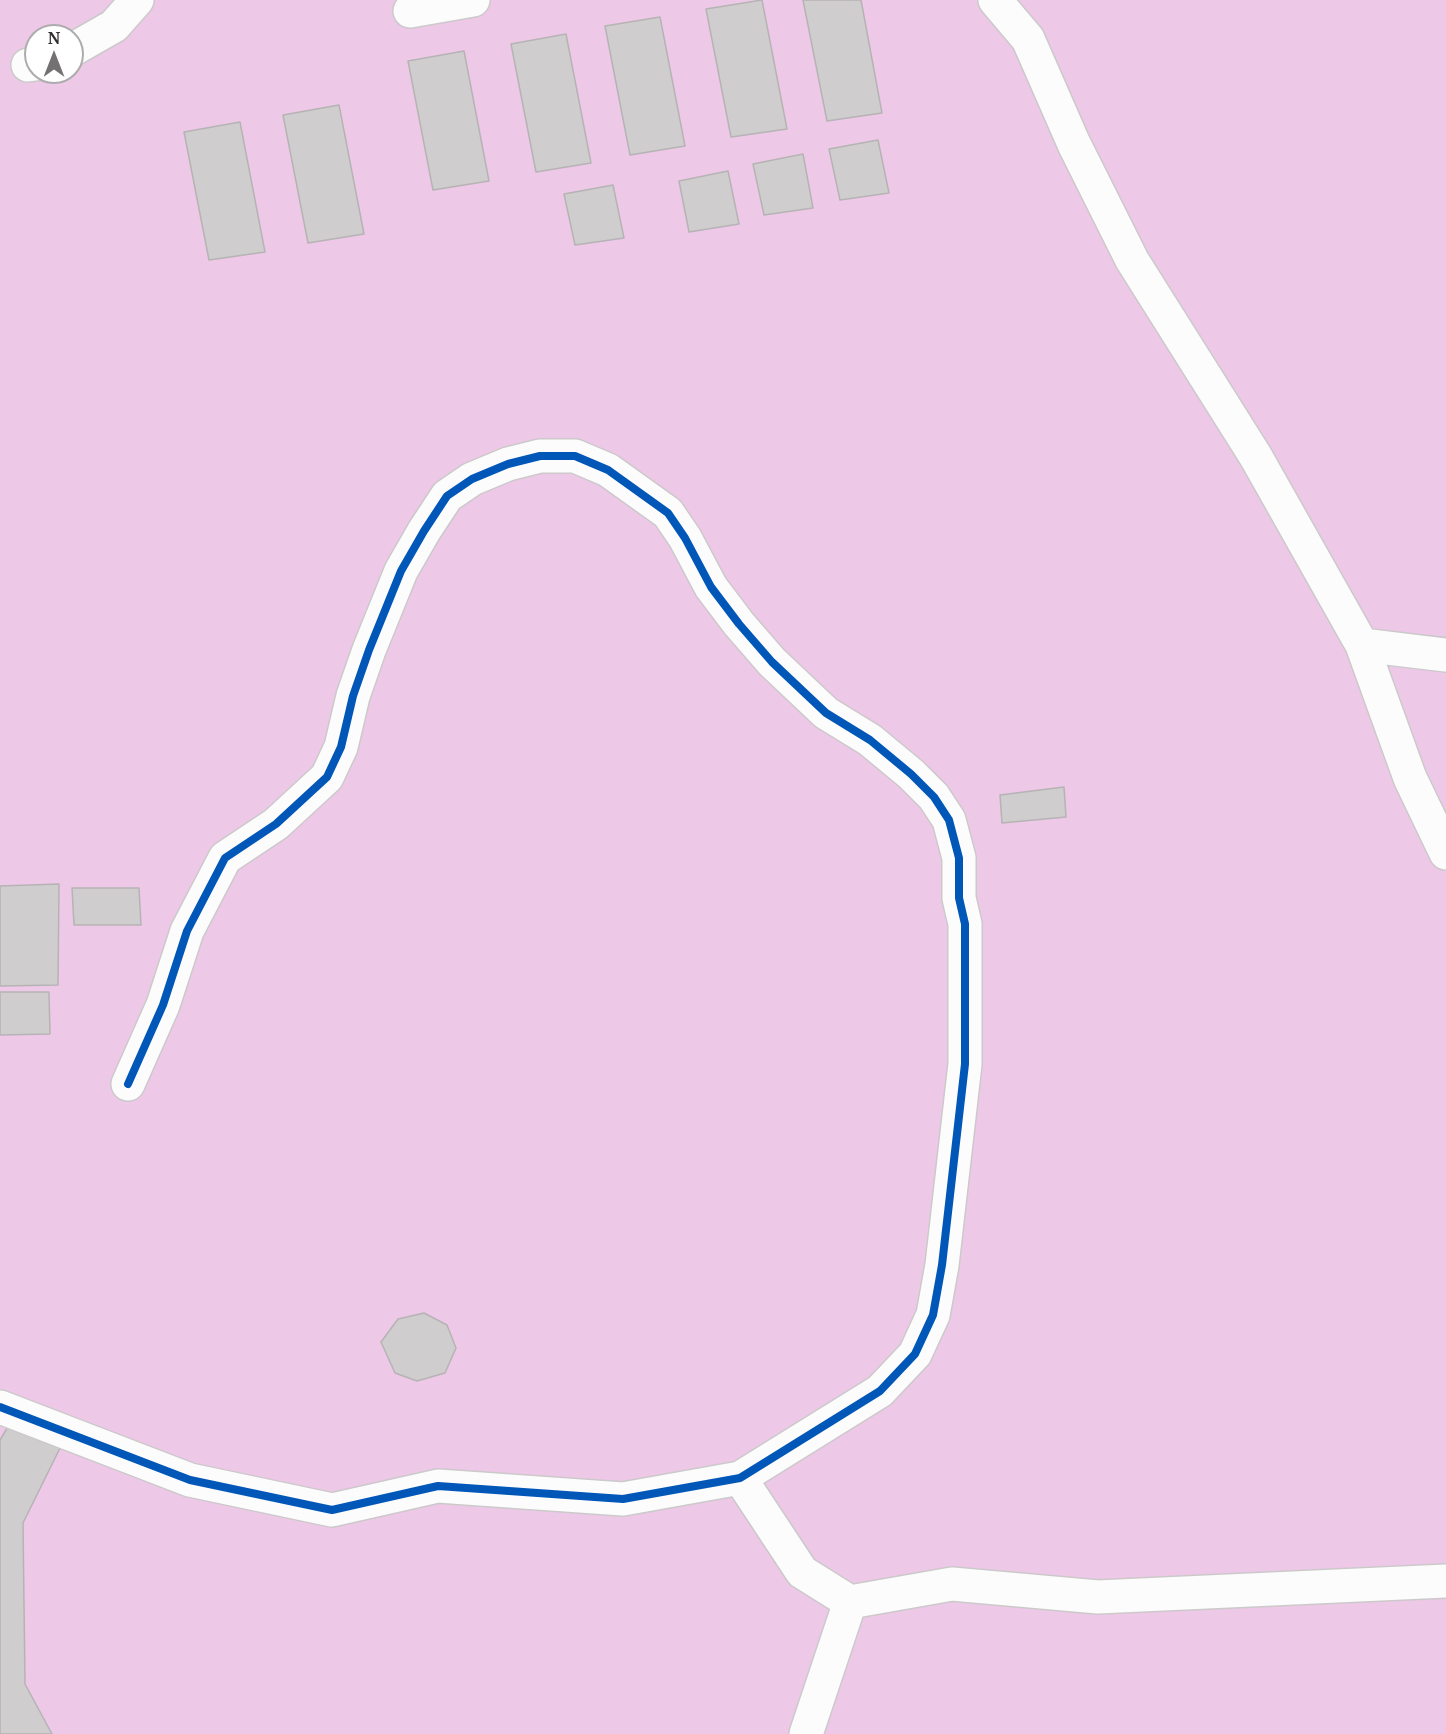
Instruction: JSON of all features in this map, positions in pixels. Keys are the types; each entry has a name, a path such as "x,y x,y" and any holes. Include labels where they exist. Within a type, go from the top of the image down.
{"street":[{"path":"84,43 114,27 137,0"},
{"path":"410,11 473,0"},
{"path":"995,0 1028,39 1074,144 1132,260 1256,457 1362,645 1410,778 1446,853"},
{"path":"0,1407 190,1480 332,1510 438,1486 623,1499 741,1478 880,1391 915,1354 933,1315 942,1264 965,1064 965,924 959,898 959,858 949,820 934,797 870,740 826,714 772,662 711,587 685,538 668,513 631,484 608,470 575,456 540,456 508,464 472,479 447,496 401,571 353,696 341,747 327,777 276,824 225,858 187,931 163,1005 128,1084"},
{"path":"1362,645 1446,655"},
{"path":"741,1478 802,1572 850,1602 952,1584 1098,1597 1446,1581"},
{"path":"806,1734 850,1602"}],"shaded area":[{"path":"0,0 1446,0 1446,1734 0,1734"}],"building":[{"path":"762,0 787,129 731,137 706,9"},
{"path":"803,0 861,0 882,113 827,121"},
{"path":"660,17 685,146 630,155 605,26"},
{"path":"566,34 591,163 536,172 511,44"},
{"path":"464,51 489,181 433,190 408,61"},
{"path":"339,105 364,234 308,243 283,115"},
{"path":"240,122 265,252 209,260 184,132"},
{"path":"878,140 889,193 840,200 829,149"},
{"path":"803,154 813,208 764,215 753,164"},
{"path":"728,171 739,224 689,232 679,181"},
{"path":"613,185 624,238 575,245 564,194"},
{"path":"1064,787 1066,817 1002,823 1000,795"},
{"path":"59,884 58,985 0,986 0,886"},
{"path":"72,888 139,888 141,925 74,925"},
{"path":"0,992 49,992 50,1034 0,1035"},
{"path":"424,1313 447,1325 456,1348 445,1373 417,1381 395,1373 381,1342 398,1319"},
{"path":"12,1420 64,1440 23,1523 25,1684 52,1734 0,1734 0,1440"}],"cycle path":[{"path":"0,1407 190,1480 332,1510 438,1486 623,1499 740,1478 880,1391 915,1354 933,1315 942,1265 965,1064 965,924 959,898 959,858 949,820 934,797 911,774 870,740 826,713 772,662 711,587 685,538 668,513 608,470 575,456 540,456 508,464 472,479 447,496 424,531 401,571 369,650 353,696 341,747 327,777 276,824 225,858 187,931 163,1005 128,1084"}]}
